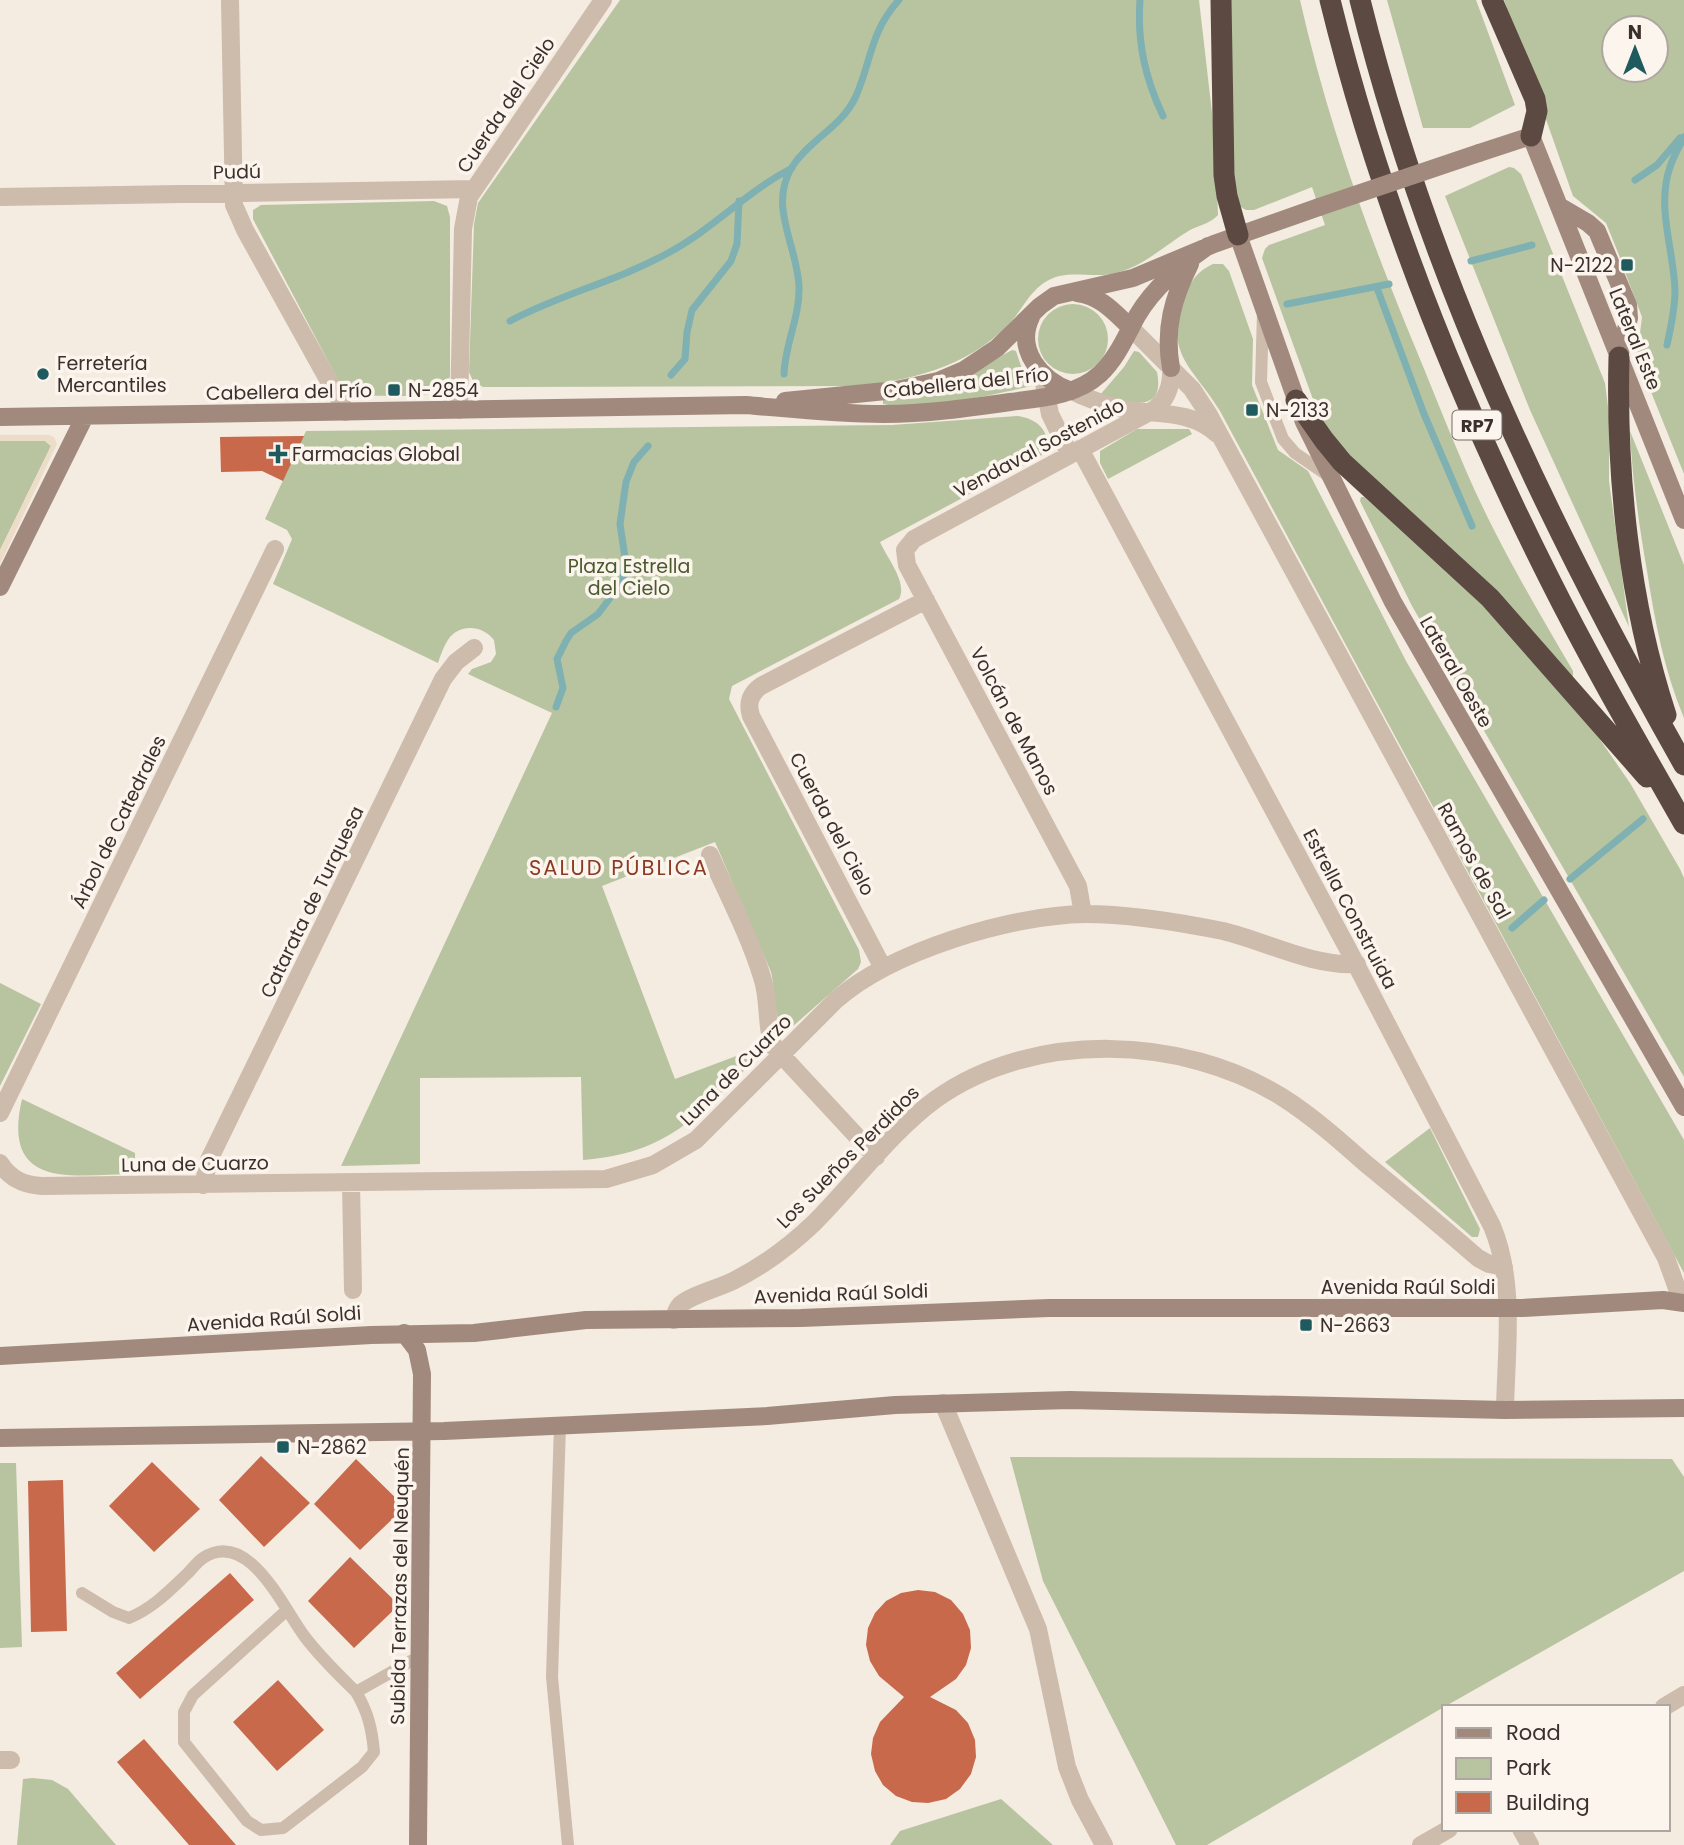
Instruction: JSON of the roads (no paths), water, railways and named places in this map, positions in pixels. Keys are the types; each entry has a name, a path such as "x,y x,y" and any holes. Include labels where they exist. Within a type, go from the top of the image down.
{"highway":[{"path":"1222,0 1224,175 1238,235"},
{"name":"RP7","path":"1330,0 1363,121 1386,189 1432,316 1469,404 1549,578 1681,819"},
{"name":"RP7","path":"1360,0 1386,96 1427,223 1497,400 1578,570 1683,763"},
{"path":"1492,0 1533,93 1536,111 1531,136"},
{"path":"1619,357 1619,456 1633,571 1651,663 1683,763"},
{"path":"1296,400 1347,467 1472,581 1516,626 1681,819"}],"main road":[{"name":"Cabellera del Frío","path":"0,417 746,405 896,390 938,381 964,370 987,356 1054,296 1133,278 1238,235 1531,136"},
{"name":"Lateral Este","path":"1531,136 1684,520"},
{"path":"1559,206 1597,231 1628,305 1629,318 1619,357"},
{"name":"Lateral Oeste","path":"1238,235 1309,433 1411,637 1684,1107"},
{"name":"Cabellera del Frío","path":"746,405 849,414 903,414 960,409 1071,391 1088,383 1104,370 1156,290 1201,251"},
{"path":"1171,368 1168,347 1169,317 1178,287 1201,251"},
{"path":"1054,296 1071,292 1097,298 1131,328"},
{"path":"1035,311 1028,323 1027,343 1030,357 1053,383 1071,391"},
{"path":"0,587 85,416"},
{"name":"Avenida Raúl Soldi","path":"0,1356 404,1334 465,1334 586,1320 801,1318 1049,1308 1506,1308 1683,1301"},
{"name":"Subida Terrazas del Neuquén","path":"404,1334 415,1344 421,1361 423,1432 418,1845"},
{"path":"0,1438 423,1432 767,1416 943,1403 1091,1400 1505,1410 1684,1408"}],"street":[{"path":"230,0 234,205 245,230 346,412"},
{"name":"Cuerda del Cielo","path":"459,410 464,219 474,189 603,0"},
{"name":"Pudú","path":"0,197 474,189"},
{"name":"Ramos de Sal","path":"1131,328 1198,396 1666,1258 1683,1301"},
{"name":"Vendaval Sostenido","path":"905,550 914,539 1160,405 1171,380 1171,368"},
{"name":"Estrella Construida","path":"1042,373 1053,421 1075,452 1357,964 1492,1226 1504,1267 1505,1410"},
{"name":"Ramos de Sal","path":"1071,391 1118,408 1195,419 1210,429 1223,443"},
{"name":"Árbol de Catedrales","path":"0,1113 275,549"},
{"name":"Volcán de Manos","path":"905,550 907,565 1078,886 1083,914"},
{"name":"Cuerda del Cielo","path":"883,968 751,716 750,699 761,686 926,600"},
{"name":"Catarata de Turquesa","path":"203,1185 209,1160 443,679 456,662 474,648"},
{"path":"710,855 762,977 774,1047 876,1157"},
{"name":"Luna de Cuarzo","path":"0,1163 13,1178 32,1186 586,1181 616,1177 653,1165 689,1146 846,992 883,968 922,951 992,929 1040,918 1083,914 1126,916 1239,935 1336,965 1357,964"},
{"name":"Los Sueños Perdidos","path":"674,1320 682,1304 736,1279 766,1262 795,1240 934,1101 965,1082 999,1068 1035,1057 1075,1050 1152,1052 1208,1066 1281,1096 1330,1133 1478,1258 1504,1267"},
{"path":"351,1183 353,1290"},
{"path":"943,1403 1038,1629 1067,1767 1080,1800 1104,1845"},
{"path":"1667,1705 1684,1695"},
{"path":"1421,1845 1445,1831"}],"lane":[{"path":"1263,306 1260,376 1284,442 1291,450 1331,477"},
{"path":"560,1425 552,1677 569,1845"},
{"path":"82,1593 113,1612 129,1618 158,1602 202,1558 220,1550 235,1552 258,1568 310,1644 356,1692 372,1726 374,1752 362,1768 282,1828 261,1830 247,1821 184,1742 184,1712 193,1695 286,1611"},
{"path":"356,1692 420,1656"}],"waterway":[{"path":"784,374 799,297 797,271 783,211 785,182 799,157 835,125 850,107 882,23 899,0"},
{"path":"1140,0 1144,60 1151,88 1163,116"},
{"path":"1667,345 1675,291 1665,213 1666,182 1674,156 1684,137"},
{"path":"1635,180 1657,165 1680,138"},
{"path":"510,321 668,253 792,168"},
{"path":"671,375 685,359 692,310 731,261 737,244 739,201"},
{"path":"1471,261 1532,245"},
{"path":"1287,304 1389,284"},
{"path":"1377,288 1424,414 1472,526"},
{"path":"556,707 563,688 557,659 566,641 571,633 598,614 623,581 625,558 620,524 626,482 634,462 648,446"},
{"path":"1570,879 1643,819"},
{"path":"1512,928 1544,900"}],"place":[{"name":"N-2122","path":"1627,265"},
{"name":"Ferretería Mercantiles","path":"43,374"},
{"name":"N-2854","path":"394,390"},
{"name":"N-2133","path":"1252,410"},
{"name":"Farmacias Global","path":"278,454"},
{"name":"N-2663","path":"1306,1325"},
{"name":"N-2862","path":"283,1447"}],"district":[{"name":"SALUD PÚBLICA","path":"619,867"}],"park label":[{"name":"Plaza Estrella del Cielo","path":"629,577"}]}
